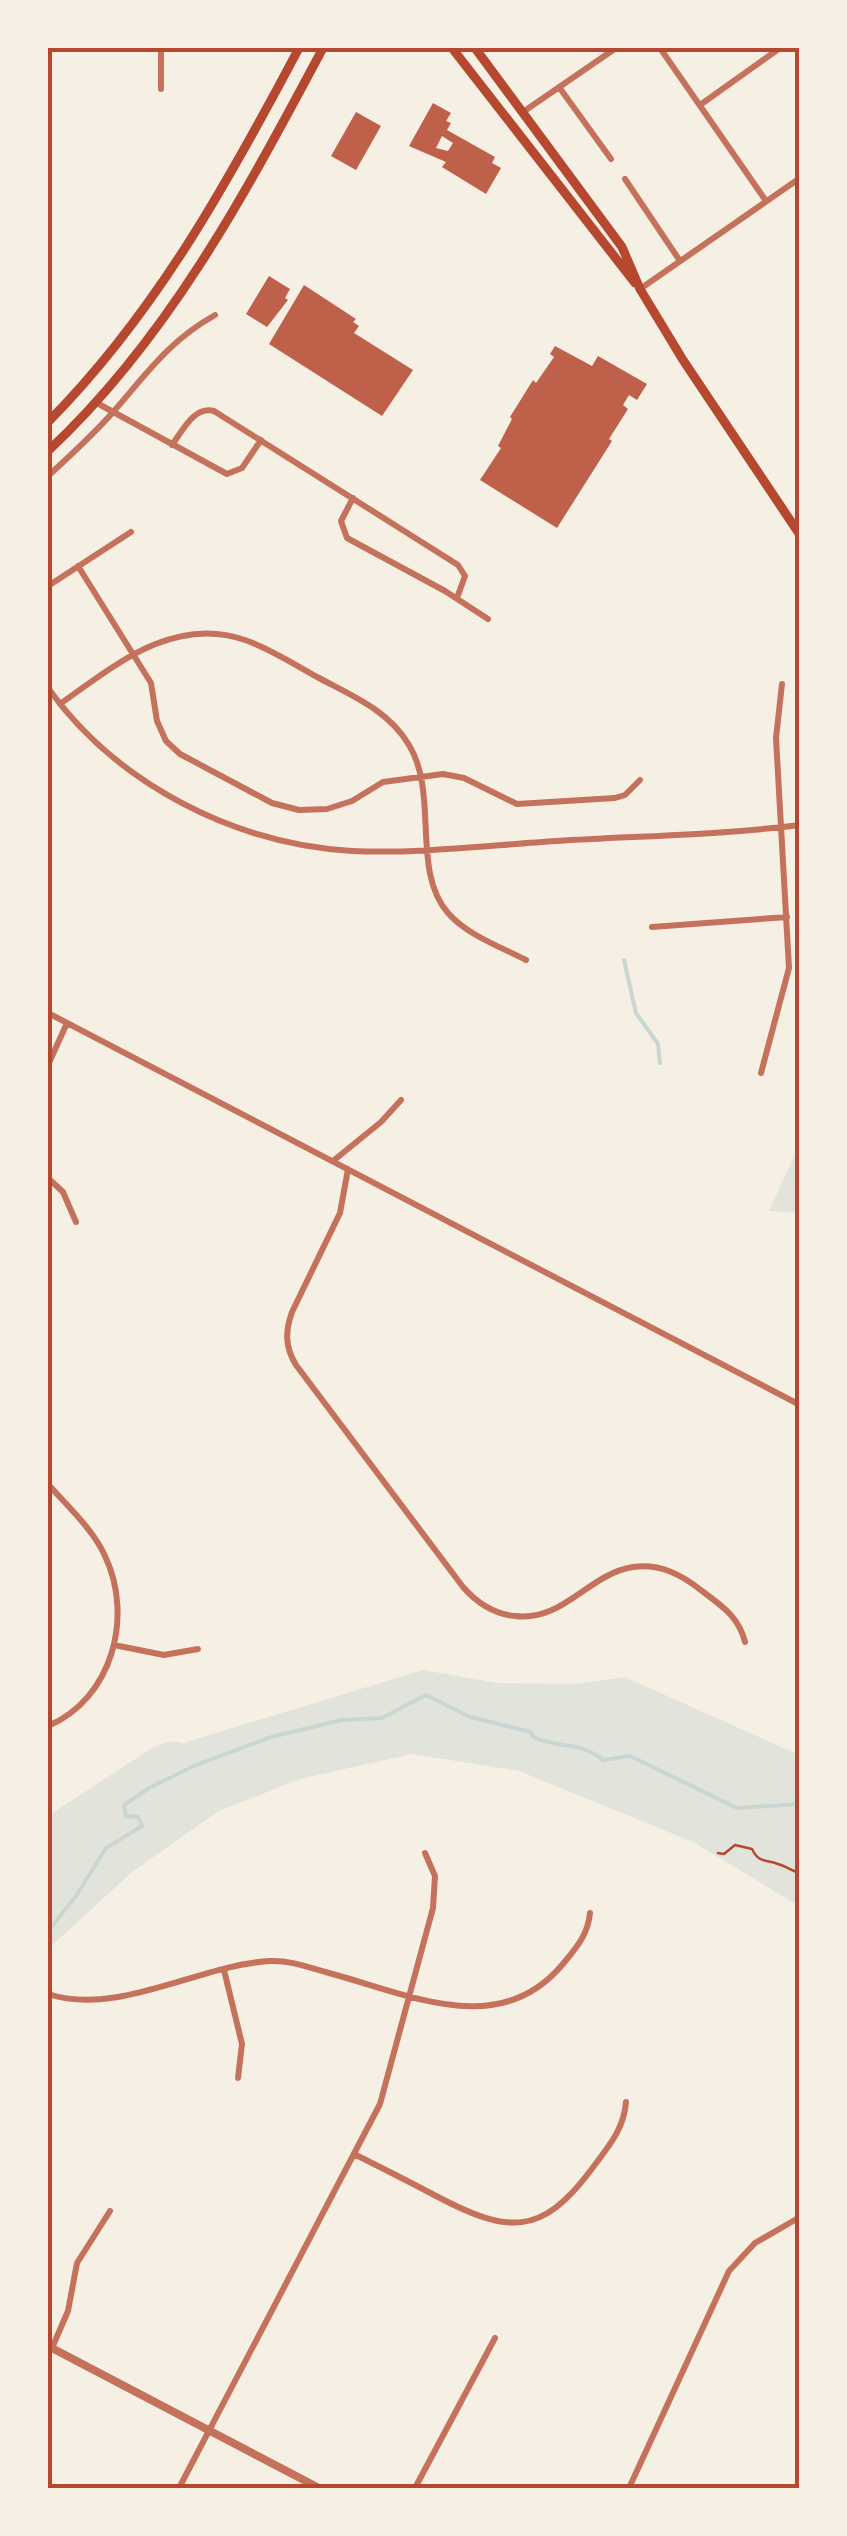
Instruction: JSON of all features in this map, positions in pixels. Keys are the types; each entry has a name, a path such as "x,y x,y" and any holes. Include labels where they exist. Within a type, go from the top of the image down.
{"main road":[{"path":"48,422 118,343 185,251 234,171 300,48"},
{"path":"48,451 96,402 161,322 221,233 323,48"},
{"path":"452,48 604,248 640,289"},
{"path":"475,48 622,247 640,289 685,364 800,535"}],"street":[{"path":"161,48 161,88"},
{"path":"523,112 616,48"},
{"path":"660,48 766,201"},
{"path":"700,105 780,48"},
{"path":"560,87 610,159"},
{"path":"640,289 800,178"},
{"path":"625,179 680,261"},
{"path":"48,476 113,412 164,351 215,314"},
{"path":"96,402 224,473 233,474 242,468 261,440"},
{"path":"172,445 196,413 206,409 227,418 458,565 464,581 457,598"},
{"path":"353,498 340,521 348,538 488,619"},
{"path":"48,586 132,532"},
{"path":"78,566 151,683 160,732 172,748 272,803 299,810 327,809 352,801 383,782 420,776 456,775 517,804 616,798 626,795 640,780"},
{"path":"60,704 161,640 191,634 223,634 254,644 384,714 411,748 420,776 434,889 448,913 465,928 526,960"},
{"path":"761,1073 785,990 790,952 776,722 782,684"},
{"path":"48,688 92,740 123,766 170,796 220,821 271,838 324,848 429,849 800,824"},
{"path":"652,927 787,917"},
{"path":"48,1013 800,1404"},
{"path":"48,1066 67,1022"},
{"path":"332,1161 382,1122 401,1100"},
{"path":"348,1169 340,1213 292,1312 287,1346 296,1365 463,1587 479,1603 507,1615 535,1616 561,1607 620,1570 658,1568 686,1578 730,1613 745,1642"},
{"path":"48,1178 63,1192 76,1222"},
{"path":"48,1484 92,1534 106,1557 118,1599 114,1645 101,1680 70,1714 48,1726"},
{"path":"114,1645 164,1655 198,1648"},
{"path":"179,2488 385,2090 436,1887 425,1853"},
{"path":"48,1994 99,2000 259,1962 291,1962 411,1995 472,2008 490,2007 523,1997 552,1976 581,1942 590,1913"},
{"path":"224,1970 242,2044 238,2078"},
{"path":"354,2154 475,2216 504,2223 520,2222 548,2213 573,2194 621,2127 626,2102"},
{"path":"110,2211 76,2264 68,2311 50,2347 319,2488"},
{"path":"629,2488 729,2271 754,2243 800,2216"},
{"path":"416,2488 494,2338"}],"path":[{"path":"718,1853 724,1854 736,1845 752,1849 756,1858 764,1862 800,1873"}],"shaded area":[{"path":"795,1154 799,1154 799,1213 769,1211"},
{"path":"423,1670 498,1683 577,1684 625,1677 799,1755 799,1906 693,1842 519,1771 412,1754 300,1779 217,1812 131,1873 48,1949 48,1816 155,1746 172,1741 183,1743"}],"building":[{"path":"433,103 451,113 446,121 451,123 447,130 495,157 492,163 501,168 486,194 442,167 446,162 409,146","holes":["442,136 453,143 448,151 436,148"]},
{"path":"356,112 381,126 356,170 331,156"},
{"path":"269,276 290,289 285,298 288,300 267,327 246,314"},
{"path":"304,285 356,319 353,322 359,326 354,333 413,370 382,416 269,344"},
{"path":"555,346 592,366 598,356 647,384 637,400 629,395 623,405 628,409 609,439 612,441 557,528 480,480 501,448 498,446 510,417 533,380 536,383 554,357 550,354"}],"waterway":[{"path":"624,960 636,1013 658,1044 660,1063"},
{"path":"48,1931 106,1848 142,1826 138,1817 126,1816 124,1805 149,1788 196,1765 271,1737 342,1720 382,1718 426,1695 470,1717 531,1732 533,1737 586,1750 603,1760 630,1756 737,1808 800,1804"}]}
